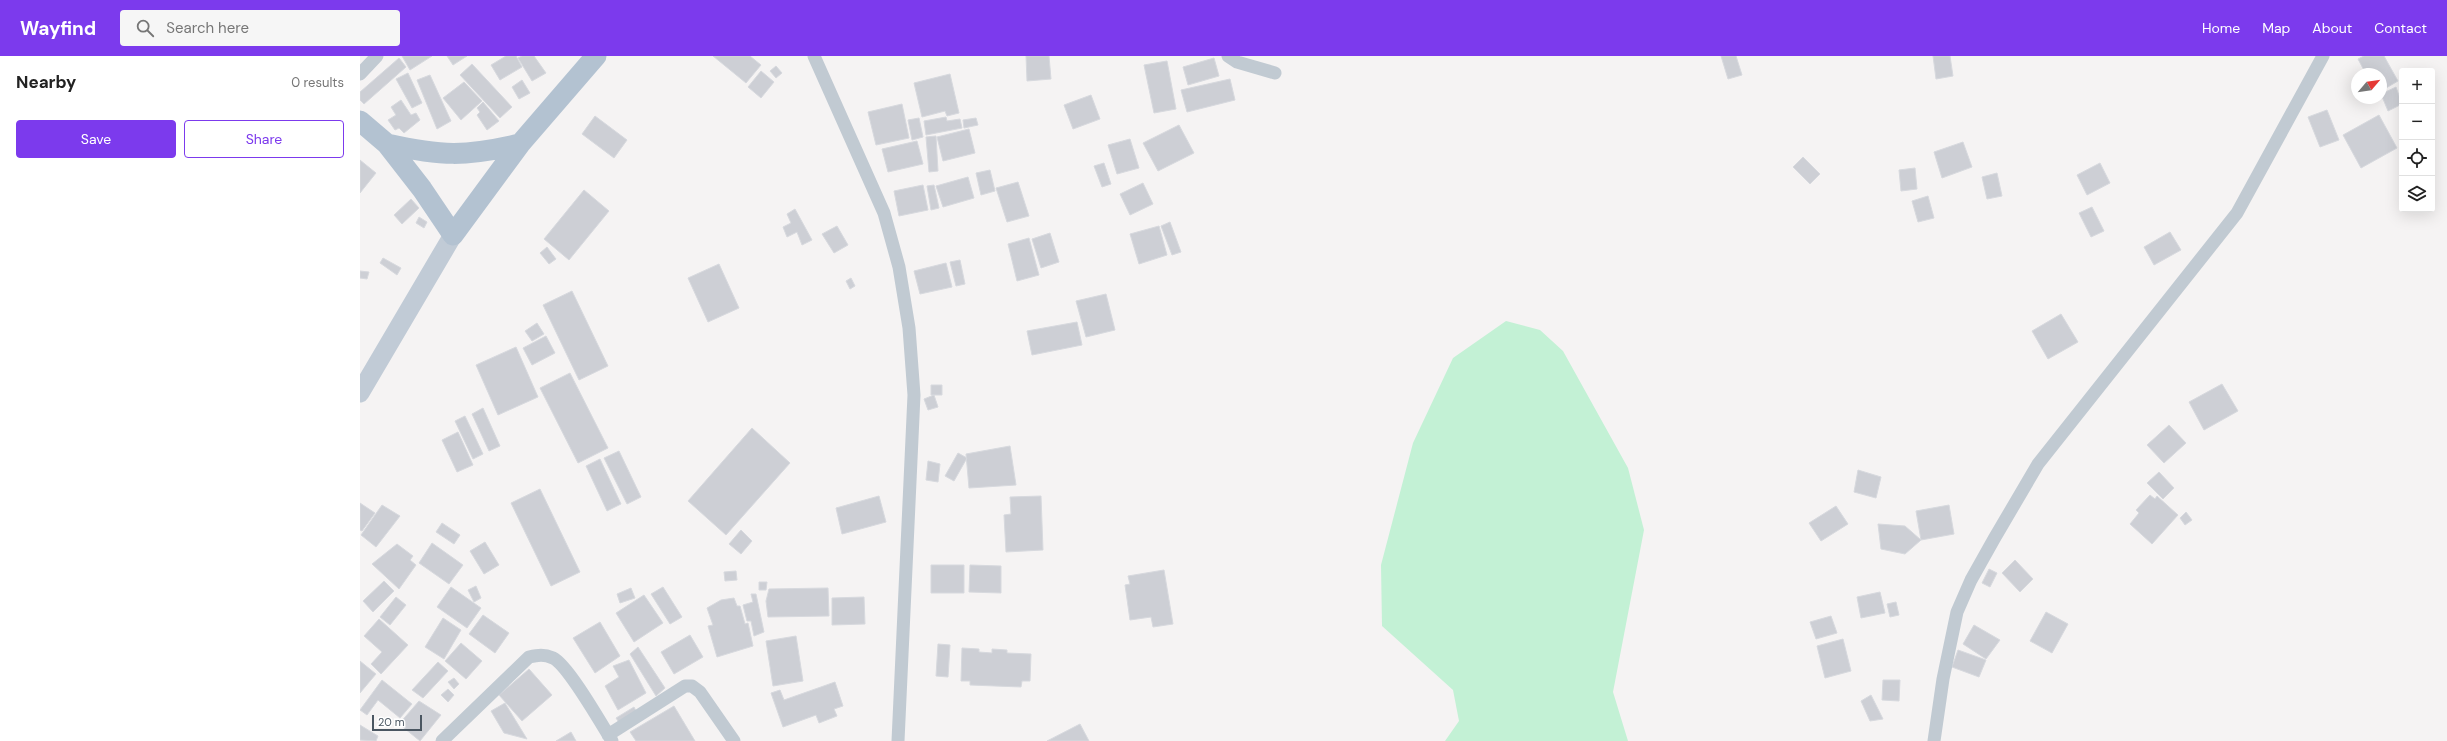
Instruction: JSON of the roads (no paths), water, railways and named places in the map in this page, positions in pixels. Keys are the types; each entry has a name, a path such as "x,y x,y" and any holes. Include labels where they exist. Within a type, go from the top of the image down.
{"main road":[{"path":"360,121 387,144 422,189 453,235 520,144 596,56"},
{"path":"387,144 438,154 465,155 520,144"}],"street":[{"path":"360,74 377,56"},
{"path":"814,56 884,213 900,267 909,328 914,395 898,741"},
{"path":"1228,56 1236,62 1275,73"},
{"path":"1934,741 1943,679 1957,612 1971,580 1994,539 2038,464 2237,213 2323,56"},
{"path":"360,393 453,235"},
{"path":"443,741 529,657 541,654 554,658 560,664 575,683 610,738 685,686 692,686 700,692 734,741"}]}
